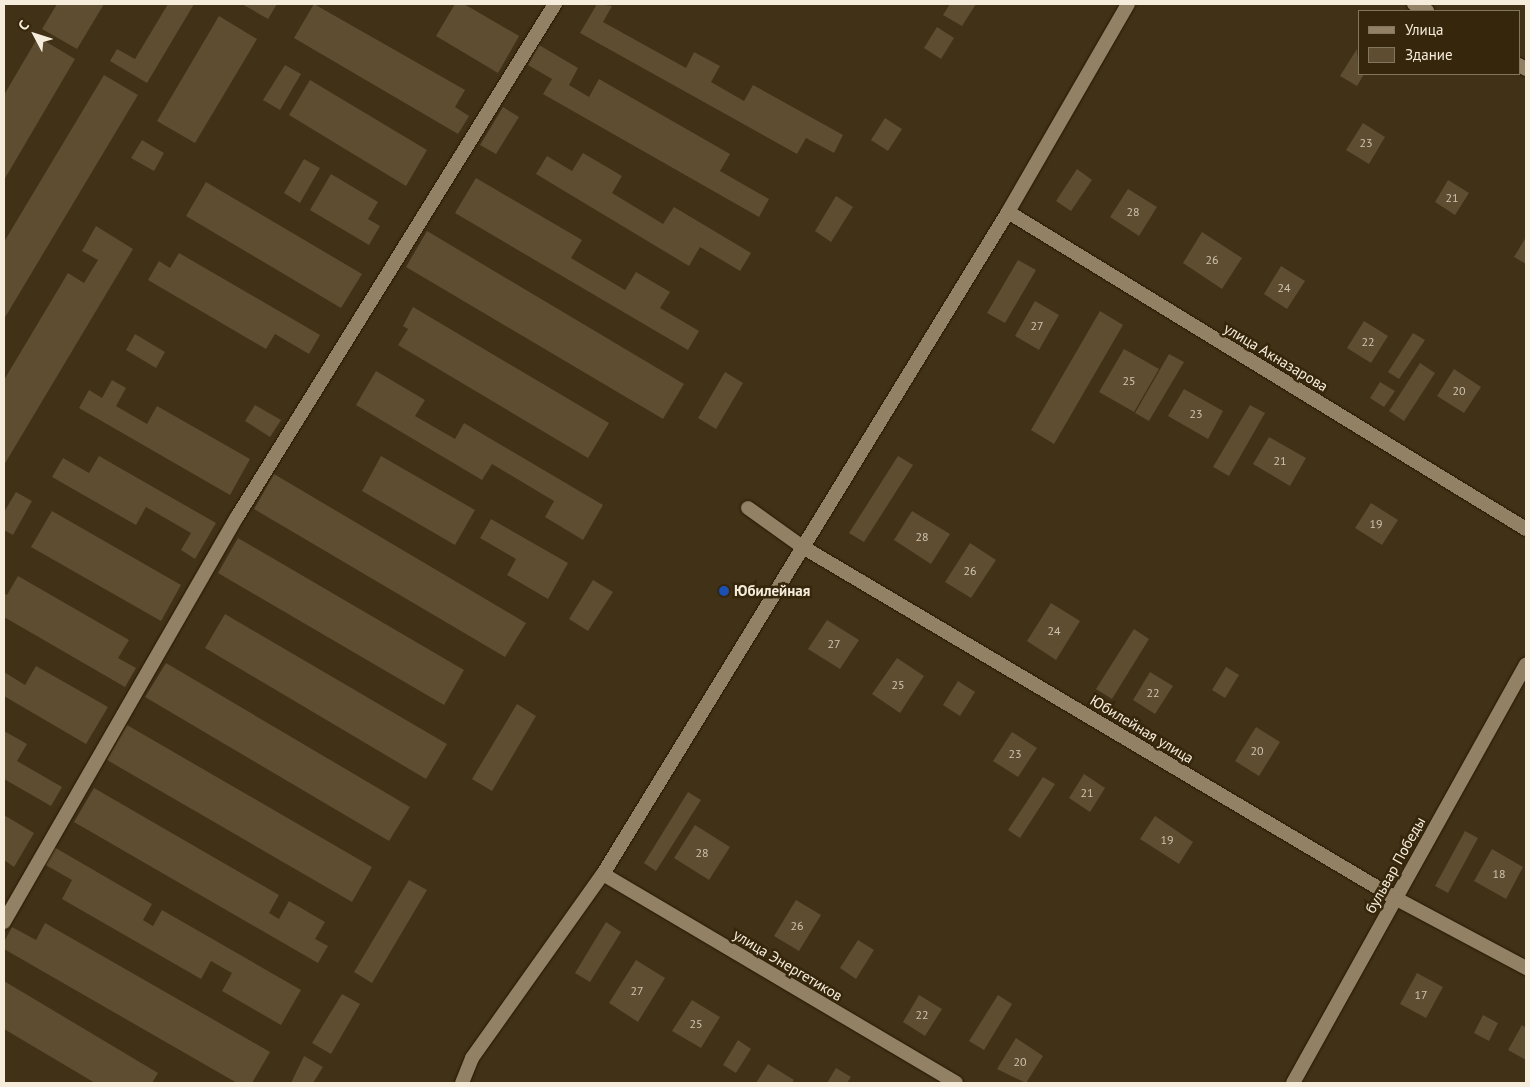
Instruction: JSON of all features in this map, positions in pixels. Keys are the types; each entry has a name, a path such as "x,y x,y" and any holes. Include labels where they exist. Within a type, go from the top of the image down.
{"street":[{"path":"4,922 237,517 555,4"},
{"path":"462,1083 472,1058 603,874 801,546 1008,212 1128,4"},
{"path":"1414,4 1425,10"},
{"name":"улица Акназарова","path":"1008,212 1526,529"},
{"name":"Юбилейная улица","path":"748,508 801,546 1395,898 1526,968"},
{"name":"бульвар Победы","path":"1293,1083 1526,664"},
{"name":"улица Энергетиков","path":"603,874 956,1083"}],"building":[{"path":"57,4 104,4 77,49 42,29"},
{"path":"168,4 194,4 147,83 110,61 117,49 135,59"},
{"path":"242,4 277,4 268,19"},
{"path":"314,4 465,90 455,107 469,116 458,134 294,38"},
{"path":"455,4 464,4 519,36 498,73 436,36"},
{"path":"597,4 612,6 603,22 686,68 694,52 720,66 711,82 744,101 753,85 843,135 834,153 806,138 797,154 580,33"},
{"path":"950,4 976,4 962,26 943,15"},
{"path":"219,16 257,39 195,143 157,121"},
{"path":"937,27 954,38 941,59 924,48"},
{"path":"38,37 75,59 4,180 4,95"},
{"path":"539,45 578,68 569,85 589,97 599,79 730,154 720,171 769,199 759,217 543,94 552,79 528,65"},
{"path":"1357,49 1358,75 1363,75 1357,86 1340,76"},
{"path":"285,65 301,74 280,110 263,100"},
{"path":"104,75 138,95 4,319 4,242"},
{"path":"310,80 427,150 406,186 289,115"},
{"path":"503,107 519,117 496,154 480,145"},
{"path":"885,118 902,129 888,151 871,140"},
{"path":"1363,123 1385,137 1369,164 1346,150"},
{"path":"142,140 164,153 154,171 131,158"},
{"path":"583,153 622,176 612,193 663,224 674,207 751,253 740,271 700,247 689,266 536,174 547,156 572,171"},
{"path":"304,159 320,168 300,203 284,193"},
{"path":"1077,169 1092,180 1071,211 1056,201"},
{"path":"331,174 378,202 368,219 380,226 369,245 310,210"},
{"path":"476,178 582,240 571,258 625,290 636,272 670,292 660,308 699,331 688,350 455,213"},
{"path":"1448,180 1469,193 1455,215 1435,202"},
{"path":"206,182 362,274 341,308 186,216"},
{"path":"1128,189 1157,207 1139,236 1110,217"},
{"path":"836,196 853,207 831,242 815,231"},
{"path":"96,226 133,249 4,465 4,380 68,273 84,283 98,260 82,251"},
{"path":"427,231 684,384 663,419 406,267"},
{"path":"1202,232 1242,258 1222,289 1183,263"},
{"path":"1526,237 1526,264 1514,257"},
{"path":"179,253 320,335 309,354 275,334 266,349 148,280 159,261 170,268"},
{"path":"1018,260 1036,270 1005,323 987,313"},
{"path":"1281,266 1305,281 1287,309 1264,294"},
{"path":"1035,301 1059,315 1039,350 1015,336"},
{"path":"413,307 609,423 588,458 398,345 408,329 403,326"},
{"path":"1100,311 1123,325 1054,444 1031,430"},
{"path":"1364,321 1388,336 1371,363 1347,348"},
{"path":"1413,333 1425,340 1399,379 1388,372"},
{"path":"135,334 165,352 156,368 126,350"},
{"path":"1124,349 1159,369 1134,412 1099,392"},
{"path":"1169,354 1184,362 1149,421 1135,413"},
{"path":"1420,363 1435,373 1404,421 1389,411"},
{"path":"1454,369 1481,387 1464,413 1437,396"},
{"path":"376,371 425,400 415,416 455,439 464,423 603,505 583,540 545,517 554,501 492,464 482,480 356,405"},
{"path":"725,372 743,383 716,429 698,418"},
{"path":"112,380 126,388 116,406 147,424 157,406 250,459 230,495 79,408 89,390 102,398"},
{"path":"1380,382 1395,391 1384,407 1370,398"},
{"path":"1184,389 1223,411 1208,439 1168,416"},
{"path":"255,405 281,420 270,437 245,421"},
{"path":"1250,405 1265,413 1229,476 1213,467"},
{"path":"1269,437 1306,458 1290,486 1253,464"},
{"path":"99,456 216,523 195,559 181,550 191,533 146,507 136,525 52,477 63,458 89,473"},
{"path":"381,456 475,510 455,545 362,491"},
{"path":"898,456 913,465 864,542 849,533"},
{"path":"274,474 526,623 505,657 254,509"},
{"path":"16,492 32,501 13,535 4,530 4,512"},
{"path":"1371,503 1398,520 1382,545 1355,528"},
{"path":"52,511 181,585 161,621 31,547"},
{"path":"912,511 950,534 931,564 894,540"},
{"path":"491,519 568,563 548,599 507,575 516,559 480,538"},
{"path":"238,538 464,670 444,705 218,573"},
{"path":"970,543 996,560 971,598 945,582"},
{"path":"18,576 129,640 118,658 136,668 125,687 4,617 4,593 7,595"},
{"path":"593,580 613,592 588,631 569,619"},
{"path":"1051,603 1080,621 1056,660 1027,641"},
{"path":"225,614 447,744 426,779 205,648"},
{"path":"827,620 859,640 840,669 808,649"},
{"path":"1134,629 1149,639 1112,699 1096,689"},
{"path":"897,658 924,676 900,713 872,694"},
{"path":"166,663 410,807 389,841 145,697"},
{"path":"36,666 108,707 86,744 4,696 4,672 25,685"},
{"path":"1226,667 1239,675 1225,698 1212,690"},
{"path":"1150,672 1173,686 1155,714 1133,700"},
{"path":"958,681 975,692 960,716 943,705"},
{"path":"517,704 536,716 492,791 472,779"},
{"path":"127,725 372,867 352,902 107,760"},
{"path":"1256,727 1280,742 1259,776 1235,761"},
{"path":"4,731 27,744 17,761 62,787 51,806 4,779"},
{"path":"1012,732 1037,748 1018,777 993,761"},
{"path":"1084,774 1105,788 1090,812 1069,798"},
{"path":"1043,777 1055,784 1020,838 1008,830"},
{"path":"94,788 279,895 269,913 279,919 289,901 325,922 315,939 328,946 318,963 74,822"},
{"path":"688,792 701,800 656,871 644,863"},
{"path":"4,815 34,833 14,867 4,860"},
{"path":"1155,816 1193,842 1179,864 1140,839"},
{"path":"695,825 730,847 709,880 674,858"},
{"path":"1465,831 1478,838 1448,893 1435,886"},
{"path":"54,847 152,904 143,920 153,926 162,910 301,990 281,1025 222,991 232,973 211,961 201,979 62,899 72,880 44,864"},
{"path":"1492,849 1523,867 1506,899 1474,881"},
{"path":"409,880 427,890 372,983 354,972"},
{"path":"796,900 821,915 799,951 774,936"},
{"path":"606,922 621,932 590,982 575,973"},
{"path":"45,923 270,1052 252,1083 237,1083 4,949 4,942 12,927 36,940"},
{"path":"858,940 874,950 856,979 840,968"},
{"path":"636,960 665,978 638,1022 609,1003"},
{"path":"1417,973 1443,987 1426,1018 1400,1004"},
{"path":"4,981 158,1073 152,1083 95,1083 4,1029"},
{"path":"342,994 360,1004 331,1054 312,1043"},
{"path":"919,995 942,1009 925,1036 903,1022"},
{"path":"998,995 1012,1004 984,1050 969,1041"},
{"path":"692,1000 720,1017 701,1048 672,1031"},
{"path":"1483,1015 1498,1023 1489,1041 1474,1033"},
{"path":"1522,1025 1526,1028 1526,1060 1508,1050"},
{"path":"1016,1038 1043,1056 1026,1083 997,1069"},
{"path":"738,1040 751,1049 736,1073 723,1065"},
{"path":"304,1056 323,1067 313,1083 291,1083"},
{"path":"768,1064 794,1080 792,1083 756,1083"},
{"path":"836,1068 851,1077 847,1083 827,1083"}],"place":[{"name":"Юбилейная","path":"724,591"}]}
